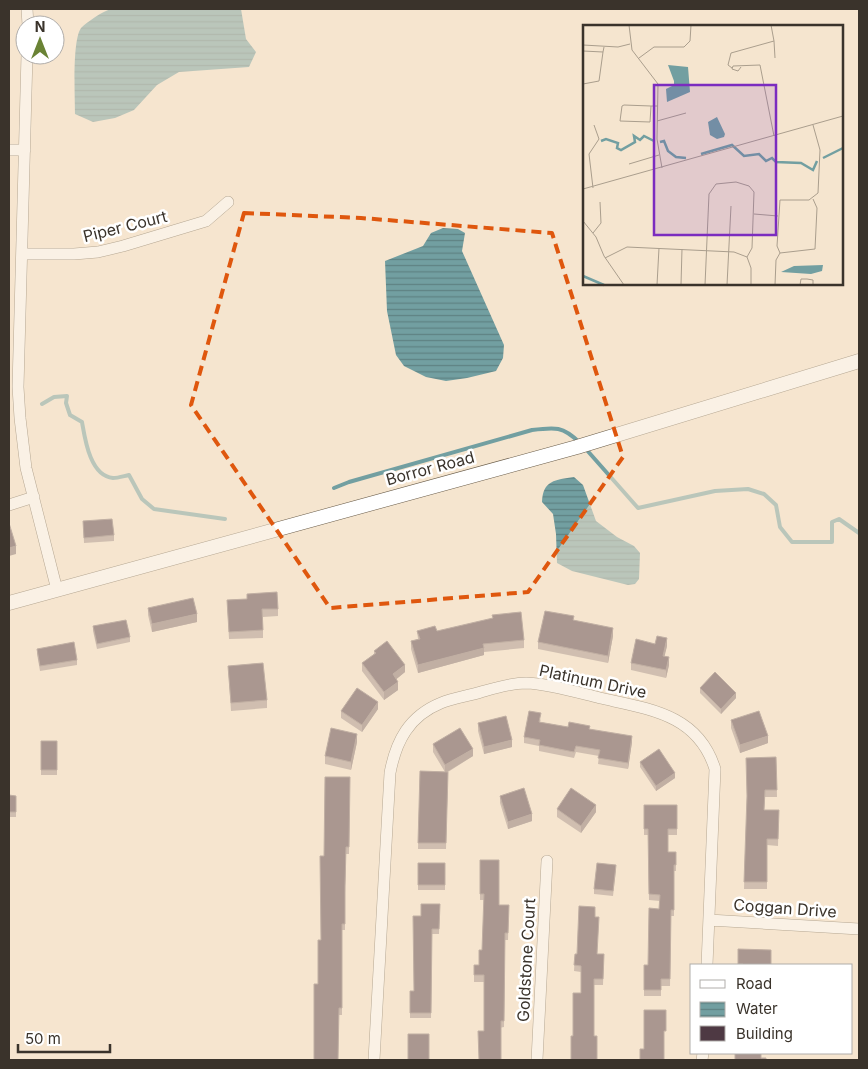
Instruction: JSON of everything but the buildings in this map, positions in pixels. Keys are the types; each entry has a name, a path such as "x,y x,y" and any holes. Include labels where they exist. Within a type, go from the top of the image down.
{"street":[{"path":"27,65 18,387 23,446 57,590"},
{"path":"9,150 25,150"},
{"name":"Piper Court","path":"22,254 98,252 206,221 228,202"},
{"name":"Borror Road","path":"9,603 582,445 859,361"},
{"path":"9,504 34,497"},
{"name":"Platinum Drive","path":"374,1060 390,773 394,755 402,735 422,714 442,702 512,684 526,683 644,708 673,718 698,736 708,751 715,769 706,964"},
{"name":"Goldstone Court","path":"537,1060 547,861"},
{"name":"Coggan Drive","path":"708,920 859,930"}],"highlighted area":[{"path":"244,213 361,218 552,233 623,457 528,592 330,608 191,405"}],"water":[{"path":"111,9 241,9 246,39 256,52 249,67 179,72 157,85 134,110 115,118 93,122 75,114 76,44 81,28 95,17"},
{"path":"443,228 458,229 465,233 462,251 504,345 503,358 496,371 446,381 426,377 404,366 396,355 387,311 385,261 423,246 431,233"},
{"path":"574,477 583,485 596,521 617,537 634,546 640,553 639,579 635,584 628,585 572,571 557,563 553,514 542,502 543,495 551,482"}],"waterway":[{"path":"42,404 54,397 67,396 66,403 70,415 82,422 90,456 99,471 105,476 113,478 129,475 142,499 154,509 225,519"},
{"path":"334,488 349,482 532,430 558,429 569,433 580,443"},
{"path":"585,448 638,508 715,491 748,489 764,494 776,505 780,527 792,542 832,542 832,522 839,519 859,533"}]}
